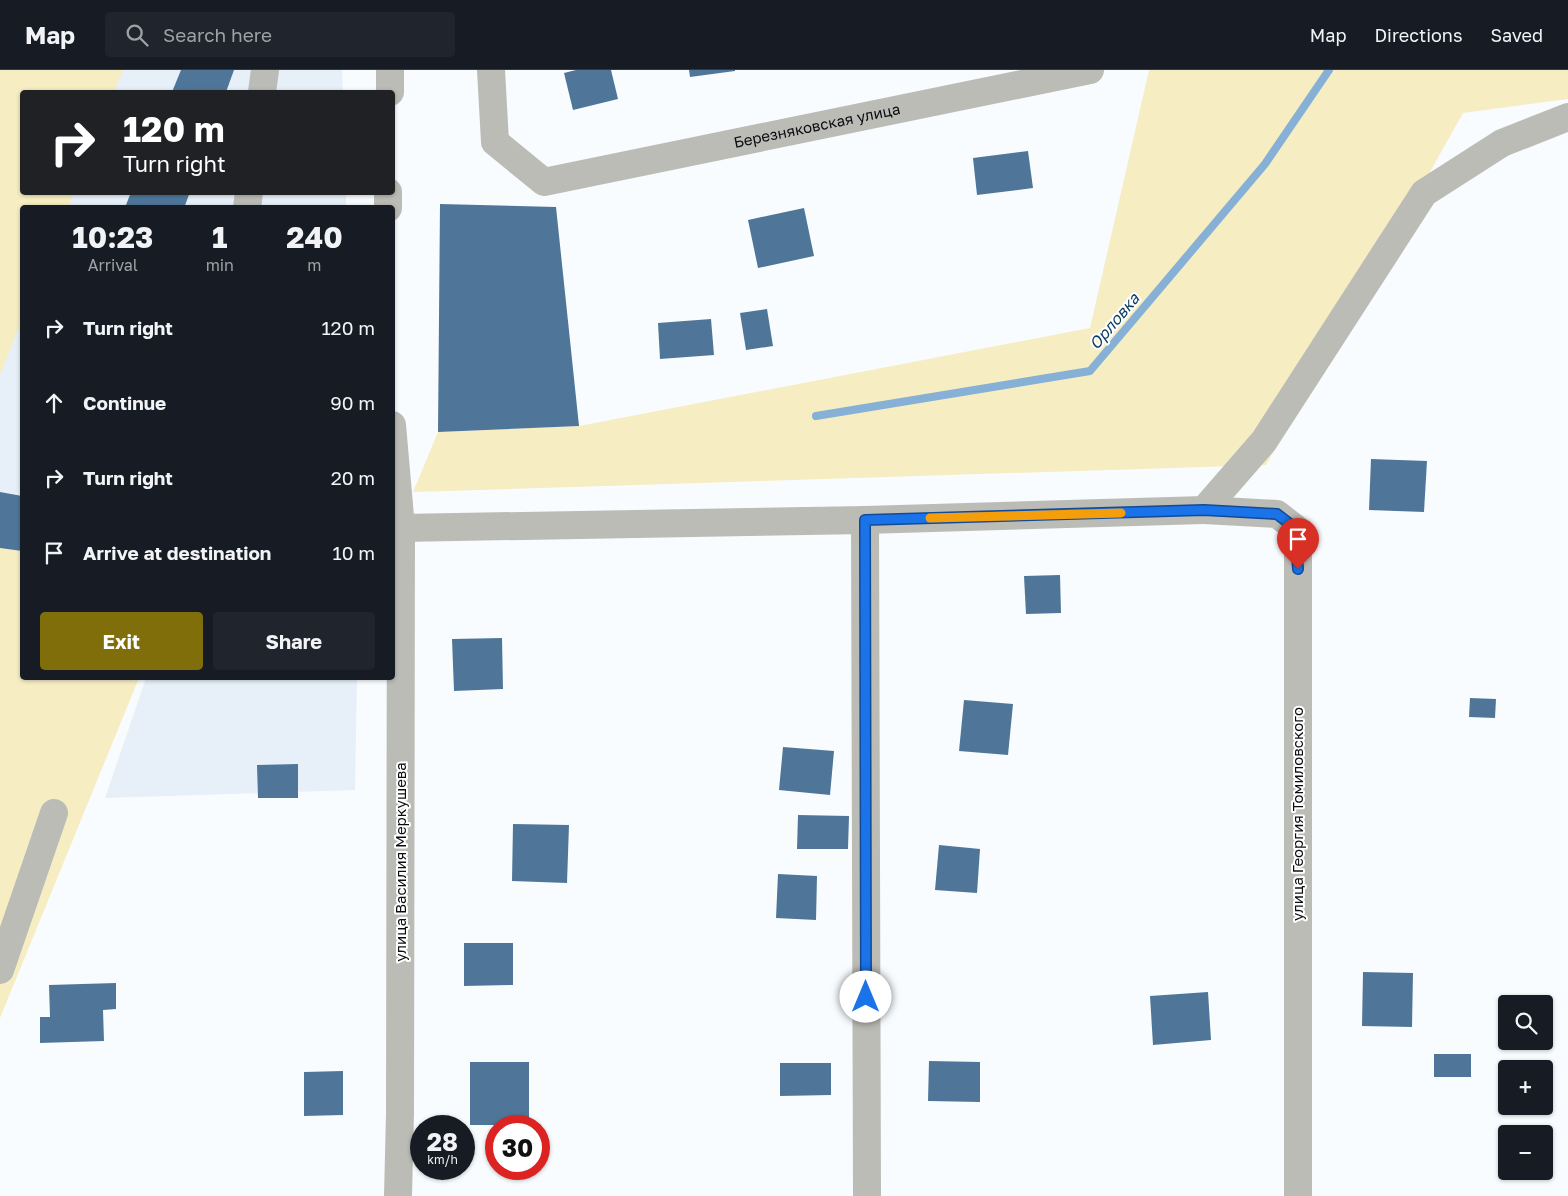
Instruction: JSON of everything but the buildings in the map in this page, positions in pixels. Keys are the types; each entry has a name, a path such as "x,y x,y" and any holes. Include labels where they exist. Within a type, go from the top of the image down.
{"street":[{"path":"262,90 265,70"},
{"path":"390,70 390,90"},
{"name":"Березняковская улица","path":"491,70 495,142 544,182 1090,70"},
{"path":"397,529 865,520 1204,510 1264,441 1424,193 1502,143 1568,116"},
{"name":"улица Василия Меркушева","path":"395,487 397,529 400,1113 398,1196"},
{"name":"улица Георгия Томиловского","path":"1204,510 1277,514 1295,528 1298,559 1298,1196"},
{"path":"865,520 867,1196"},
{"path":"0,970 54,813"}],"shaded area":[{"path":"0,70 123,70 115,90 20,90 20,195 73,195 69,205 20,205 20,324 0,375"},
{"path":"118,70 342,70 343,90 110,90"},
{"path":"1149,70 1568,70 1568,99 1463,113 1266,465 413,492 438,432 579,426 1090,328"},
{"path":"68,195 346,195 346,205 65,205"},
{"path":"20,317 20,551 0,548 0,369"},
{"path":"0,548 20,551 20,680 138,680 0,1018"},
{"path":"145,680 357,680 355,790 105,798"}],"waterway":[{"name":"Орловка","path":"816,416 1090,371 1265,164 1329,70"}],"slow traffic":[{"path":"930,518 1121,513"}],"route":[{"path":"866,997 865,520 1204,510 1277,514 1295,528 1298,569"}]}
